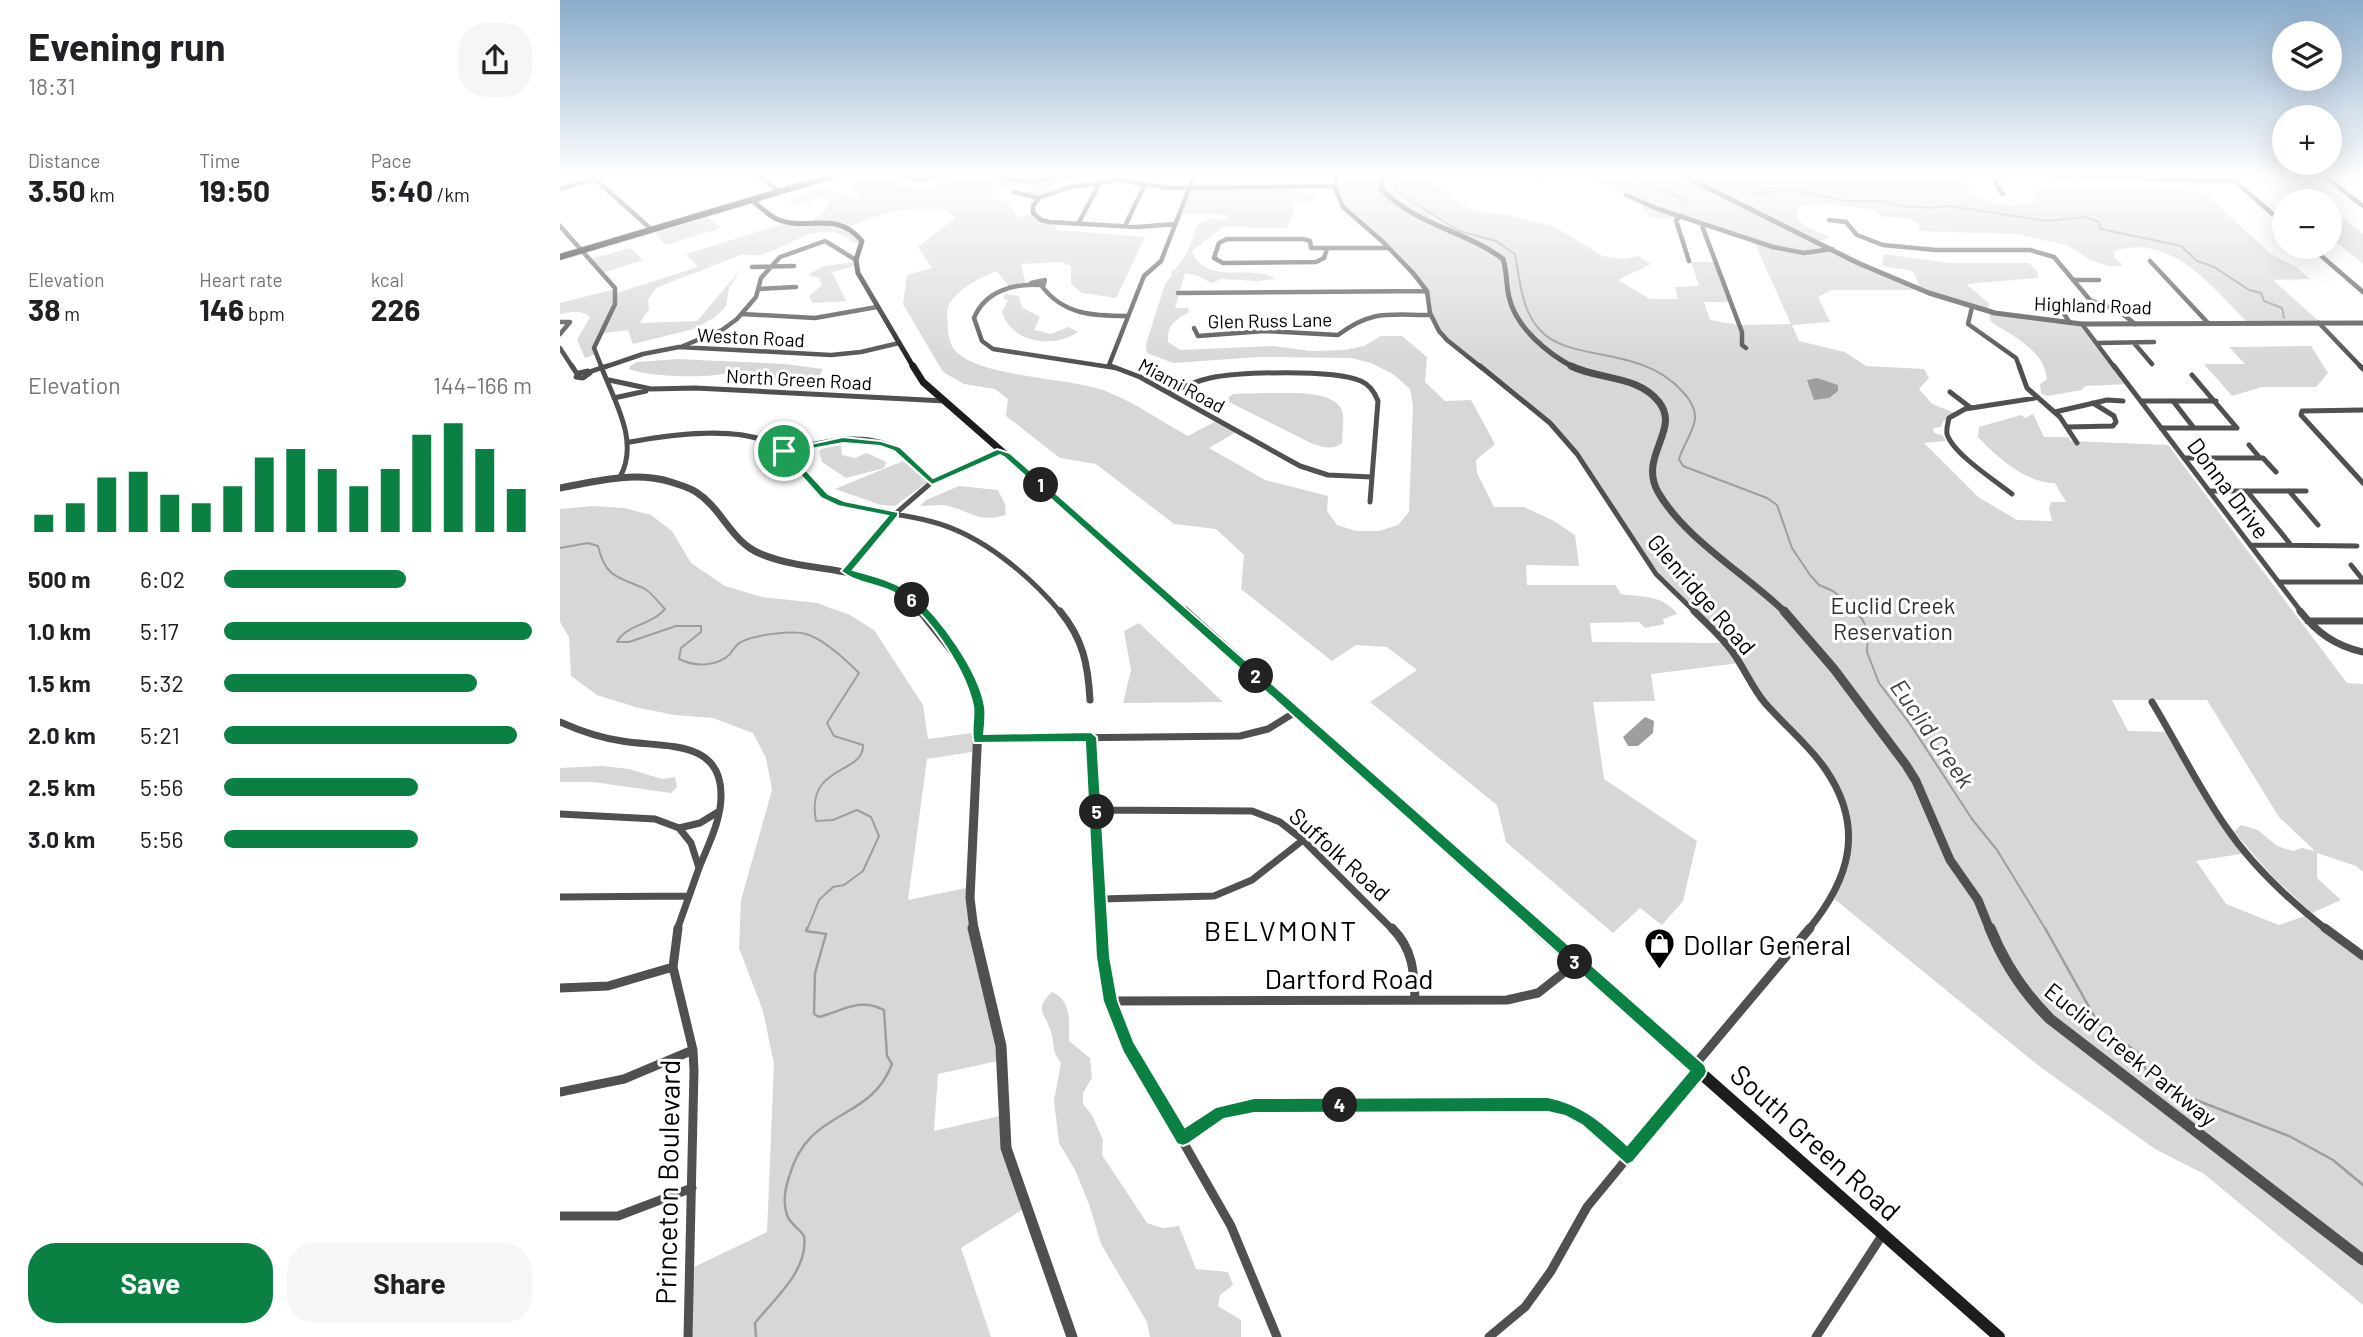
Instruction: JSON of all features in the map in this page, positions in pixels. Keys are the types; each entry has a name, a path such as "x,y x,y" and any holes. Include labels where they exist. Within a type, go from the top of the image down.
{"main road":[{"path":"560,257 623,238"},
{"name":"South Green Road","path":"860,238 862,241 856,260 858,273 923,382 1297,711 1576,963 1999,1337"}],"street":[{"path":"572,238 615,288 618,296 615,307 596,336 594,348 630,442 620,477"},
{"path":"1109,365 1144,276 1161,261 1170,238"},
{"path":"1376,238 1427,292"},
{"name":"Euclid Creek Parkway","path":"1463,238 1489,249 1503,259 1509,300 1522,323 1549,352 1569,365 1633,383 1662,405 1667,417 1667,429 1653,452 1650,463 1651,477 1659,493 1694,531 1787,613 1906,765 1916,781 1950,860 1978,900 2000,953 2025,994 2050,1019 2363,1260"},
{"path":"1682,238 1689,261"},
{"path":"1708,238 1744,340 1742,345 1746,348"},
{"path":"1750,238 1795,253 1832,249"},
{"name":"Highland Road","path":"1810,238 1902,283 1972,307 2016,317 2082,324 2363,323"},
{"path":"1866,238 1883,245 1936,250 2041,252 2054,257 2090,300 2121,312 2132,324"},
{"path":"1326,249 1324,258 1315,262 1223,262 1214,258 1223,239 1303,239 1310,241 1311,248 1326,249 1388,248"},
{"path":"679,347 722,330 742,314 759,289 759,283 771,267 786,254 825,241 856,260"},
{"path":"2325,259 2363,292"},
{"path":"2150,261 2208,323"},
{"path":"752,267 794,266"},
{"path":"2073,280 2099,280"},
{"name":"Miami Road","path":"1128,316 1098,316 1068,310 1045,294 1043,287 1028,284 1003,290 979,306 974,318 979,335 987,346 1000,351 1109,365 1130,372 1300,466 1328,475 1372,477"},
{"path":"759,289 796,287"},
{"path":"1178,293 1427,292"},
{"name":"Glenridge Road","path":"1427,292 1431,315 1447,341 1527,402 1577,454 1656,574 1725,643 1763,701 1825,768 1837,788 1848,818 1849,858 1827,907 1697,1068"},
{"path":"2051,302 2056,304 2070,323"},
{"path":"742,314 816,318 877,307"},
{"path":"1972,307 1968,324 2011,352 2019,364 2027,388 2035,398 2055,412 2077,443"},
{"name":"Glen Russ Lane","path":"1194,328 1198,336 1209,337 1264,331 1338,335 1356,321 1371,315 1431,315"},
{"path":"560,322 570,322 560,334"},
{"path":"2319,323 2363,369"},
{"name":"Donna Drive","path":"2082,324 2313,628 2331,641 2363,652"},
{"path":"701,348 703,338"},
{"path":"2097,343 2154,342"},
{"name":"Weston Road","path":"560,348 577,378 583,378 603,366 679,347 831,355 861,352 899,343"},
{"path":"2134,343 2152,363"},
{"path":"2161,428 2237,428 2217,401 2192,375"},
{"path":"1170,393 1190,383 1224,376 1334,376 1360,381 1375,393 1378,401 1370,502"},
{"name":"North Green Road","path":"608,380 652,389"},
{"name":"North Green Road","path":"614,398 652,389 695,388 945,401"},
{"path":"1950,393 1971,408"},
{"path":"2012,494 1950,440 1947,432 1949,418 1971,408 2035,398"},
{"path":"2055,412 2093,403 2123,401"},
{"path":"2140,401 2217,401"},
{"path":"2173,401 2194,428"},
{"path":"2068,427 2113,426 2116,422 2114,416 2093,403"},
{"path":"2363,410 2311,410 2302,411 2301,415 2363,483"},
{"path":"630,442 681,433 716,433 749,438 784,451 824,496 842,503 947,525 981,541 1004,558 1064,618 1079,638 1086,661 1090,700"},
{"path":"784,451 843,440 881,444 897,449 932,482"},
{"path":"2249,445 2276,472"},
{"path":"846,571 895,514 932,482 1000,451"},
{"path":"2184,458 2260,458"},
{"path":"560,488 620,477 668,481 695,491 708,502 735,536 756,552 780,562 846,571 891,586 909,597 964,665 979,707 970,898 974,934 1001,1046 1006,1148 1072,1337"},
{"path":"2209,491 2306,491"},
{"path":"2248,491 2291,545"},
{"path":"2288,491 2318,525"},
{"path":"2250,545 2357,546"},
{"path":"2351,565 2363,581"},
{"path":"2279,582 2363,581"},
{"path":"2308,621 2363,621"},
{"path":"2152,702 2227,827 2252,859 2308,915 2363,956"},
{"path":"978,739 1240,736 1268,729 1297,711"},
{"name":"Princeton Boulevard","path":"560,722 610,739 684,747 707,758 718,773 722,795 677,930 673,967 678,999 692,1050 695,1113 688,1337"},
{"path":"1091,737 1103,957 1110,1001 1129,1047 1231,1226 1278,1337"},
{"name":"Suffolk Road","path":"1097,810 1252,811 1280,822 1303,840 1402,938 1415,964 1415,1000"},
{"path":"679,828 700,823 718,812"},
{"path":"560,814 655,819 679,828 691,843 699,868"},
{"path":"1101,899 1214,896 1252,880 1303,840"},
{"path":"560,897 688,896"},
{"name":"Dartford Road","path":"1110,1001 1507,1000 1525,997 1549,987 1576,963"},
{"path":"560,988 608,985 673,967"},
{"path":"560,1092 570,1093 624,1079 692,1050"},
{"path":"1489,1337 1525,1307 1551,1271 1587,1207 1697,1068"},
{"path":"1183,1138 1221,1112 1254,1105 1548,1104 1588,1119 1627,1156"},
{"path":"560,1216 618,1216 692,1188"},
{"path":"1816,1337 1883,1234"}],"green space":[{"path":"660,238 687,238 666,245"},
{"path":"736,238 799,238 771,252 743,254 656,288 648,300 649,309 640,323 697,321 741,269 729,288 726,306 715,317 694,329 633,344 628,330 598,334 594,348 596,354 585,358 577,340 590,317 579,312 560,314 560,303 615,289 617,293 698,267 686,254"},
{"path":"846,238 859,238 862,242 856,244"},
{"name":"Euclid Creek Reservation","path":"929,238 1144,238 1116,298 1082,293 1071,284 1071,266 1061,262 1021,264 1026,285 1010,288 997,271 982,277 958,293 948,307 948,334 952,346 962,357 979,365 1108,392 1188,436 1218,420 1238,431 1209,448 1265,480 1328,496 1327,511 1337,525 1356,531 1379,531 1398,525 1409,512 1413,406 1410,389 1393,374 1371,363 1352,358 1259,357 1173,363 1147,353 1146,344 1171,272 1184,257 1192,238 1208,238 1192,251 1198,262 1207,268 1255,273 1276,279 1222,279 1211,283 1185,273 1175,308 1189,308 1188,313 1172,324 1168,342 1180,350 1273,346 1311,351 1345,350 1364,346 1381,336 1402,336 1427,357 1425,382 1445,401 1471,400 1495,444 1476,460 1477,473 1494,507 1524,507 1554,521 1575,535 1579,566 1526,565 1527,585 1615,585 1621,594 1659,600 1677,614 1663,619 1664,624 1645,628 1639,622 1590,623 1592,642 1724,643 1656,574 1580,459 1550,423 1447,340 1431,315 1427,293 1378,238 1574,238 1603,256 1624,259 1639,256 1651,264 1618,280 1650,299 1678,299 1675,287 1699,286 1691,262 1715,262 1729,302 1704,302 1710,320 1739,325 1791,324 1754,242 1743,238 1826,238 1818,242 1921,289 1913,271 1882,266 1884,254 1950,263 2029,263 2038,272 2038,278 1966,284 1989,303 1988,311 1922,290 1831,290 1818,297 1830,322 1792,325 1799,341 1845,352 1866,366 1924,369 1929,378 1919,389 1932,404 1955,413 1948,421 1944,420 1941,427 1933,428 1934,433 1942,435 1946,441 1924,443 1978,497 2017,520 2052,521 2049,509 2051,502 2066,502 2055,483 2023,474 1994,453 1978,437 1979,427 2033,414 2044,437 2068,437 2071,441 2168,445 2347,683 2363,684 2363,872 2356,866 2317,853 2317,878 2341,900 2312,913 2272,876 2234,832 2241,825 2258,830 2277,846 2293,851 2302,848 2315,851 2279,817 2207,700 2112,700 2128,731 2170,732 2227,827 2247,853 2196,861 2226,904 2279,925 2308,915 2363,956 2363,1305 2204,1174 2155,1149 2039,1066 1832,897 1849,858 1843,804 1804,744 1770,709 1740,663 1651,674 1655,701 1593,702 1604,779 1697,841 1683,901 1662,925 1640,908 1613,933 1506,842 1497,805 1370,702 1417,670 1387,647 1356,645 1332,661 1241,589 1244,555 1216,529 1174,524 1096,464 1060,458 1006,416 1008,399 995,389 964,384 943,372 903,304 907,275 932,268 918,247"},
{"path":"2036,238 2254,238 2272,255 2272,259 2281,259 2296,267 2310,279 2273,280 2321,323 2248,323 2189,267 2154,249 2135,247 2114,251 2114,256 2123,266 2108,266 2090,260 2067,245"},
{"path":"2342,238 2363,238 2363,264 2342,247"},
{"path":"630,248 643,260 603,273 591,259"},
{"path":"856,262 855,266 832,272 846,301 813,303 809,296 822,285 819,278 808,275 823,266"},
{"path":"1005,294 1019,296 1022,307 1040,317 1034,330 1051,334 1068,327 1078,332 1068,337 1046,341 1034,340 1014,331 1002,312 1008,300 1003,298"},
{"path":"1988,311 2082,324 2128,384 2085,386 2082,390 2047,396 2041,393 2040,384 2047,379 2040,360 2026,345 1991,322"},
{"path":"2311,346 2328,373 2316,387 2262,387 2232,396 2204,364 2245,364 2229,347"},
{"path":"678,359 785,364 823,369 817,378 808,382 790,373 775,379 759,377 749,371 688,376 649,374 629,369 637,362"},
{"path":"1233,394 1310,394 1332,400 1343,414 1342,443 1331,448 1311,443 1229,402 1229,397"},
{"path":"841,445 842,455 855,458 867,453 886,462 884,468 846,478 822,462 819,452 821,449"},
{"path":"903,461 927,482 895,506 881,505 835,489"},
{"path":"959,486 998,490 1005,504 1006,515 988,518 945,505 920,506 926,500"},
{"path":"593,506 624,508 651,515 672,531 691,563 725,586 762,597 817,603 850,615 874,630 923,705 928,739 979,732 978,751 927,759 908,900 971,887 1002,1060 938,1074 934,1131 1004,1115 1006,1148 1025,1208 961,1248 991,1337 688,1337 690,1269 767,1232 774,1064 763,1011 739,948 741,900 772,790 766,758 753,733 713,718 674,715 635,707 597,695 571,676 569,637 560,622 560,509"},
{"path":"1139,623 1223,702 1123,703 1131,670 1124,631"},
{"path":"602,766 629,769 662,779 675,777 677,787 671,793 593,782 560,782 560,768"},
{"path":"1052,992 1066,1006 1069,1041 1090,1058 1092,1078 1083,1093 1083,1104 1092,1115 1103,1140 1102,1155 1147,1223 1163,1228 1179,1226 1196,1269 1228,1272 1233,1285 1220,1295 1218,1306 1241,1320 1241,1337 1150,1337 1147,1322 1101,1244 1075,1170 1059,1143 1054,1101 1061,1063 1054,1051 1051,1032 1042,1011 1043,1003"}],"shaded area":[{"path":"1817,378 1838,385 1838,391 1829,398 1814,400 1807,380"},
{"path":"1645,717 1654,721 1653,733 1638,746 1628,746 1623,737"}],"waterway":[{"name":"Euclid Creek","path":"1486,238 1496,241 1515,254 1522,294 1529,313 1540,330 1569,347 1646,366 1664,376 1687,396 1695,419 1679,459 1683,466 1767,498 1777,505 1792,548 1810,575 1819,585 1833,591 1850,605 1862,619 1868,630 1867,652 1879,683 1910,724 1972,819 1997,850 2046,930"},
{"path":"2145,238 2181,246 2197,261 2214,267 2249,290 2261,293 2264,301 2282,308 2284,318"},
{"path":"560,548 588,543 598,546 609,571 648,591 665,609 621,636 617,642 629,642 676,626 701,626 701,632 681,648 679,659 706,664 725,658 737,644 747,639 800,633 827,645 859,673 827,723 834,736 863,745 861,755 855,762 826,780 819,789 815,803 816,821 833,820 857,810 871,817 879,836 863,871 844,885 833,887 819,900 807,930"},
{"path":"756,1337 755,1323 796,1272 804,1249 804,1236 788,1218 785,1206 788,1182 798,1154 824,1126 869,1097 882,1083 892,1064 887,1056 884,1010 875,1006 859,1005 819,1017 814,1014 815,973 826,934 806,931 807,928"},
{"name":"Euclid Creek","path":"2045,928 2098,1023 2139,1054 2146,1070 2170,1090 2289,1136 2333,1160 2363,1185"}],"place":[{"name":"Dollar General","path":"1660,971"}],"district":[{"name":"BELVMONT","path":"1281,930"}],"route":[{"path":"843,440 881,444 897,449 932,482 1000,451 1007,455 1700,1071 1627,1156 1588,1119 1548,1104 1254,1105 1221,1112 1183,1138 1129,1047 1110,1001 1103,957 1091,737 978,739 979,707 964,665 931,622 909,597 891,586 846,571 895,514 842,503 824,496 814,488 784,451 843,440"}]}
